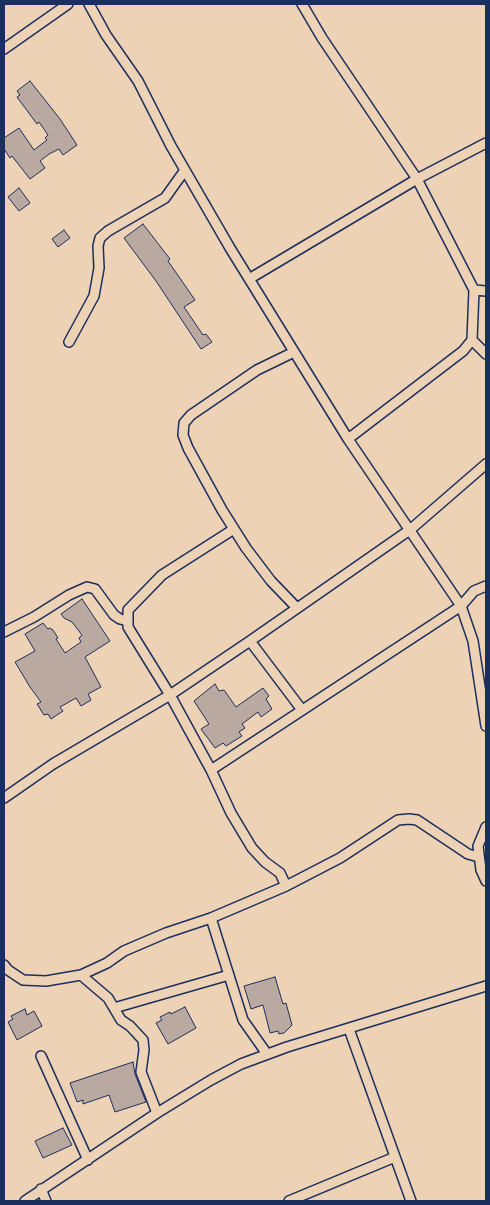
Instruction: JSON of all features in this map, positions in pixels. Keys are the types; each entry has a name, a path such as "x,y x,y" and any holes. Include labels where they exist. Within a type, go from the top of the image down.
{"street":[{"path":"4,49 68,4"},
{"path":"90,4 106,35 138,81 185,170 294,352 348,439 462,606 473,641 486,726"},
{"path":"302,4 322,38 417,179 474,290 472,340 463,351 348,439"},
{"path":"249,279 417,179 486,143"},
{"path":"69,342 94,296 99,268 98,246 100,238 108,231 165,198 185,170"},
{"path":"474,290 486,291"},
{"path":"472,340 486,354"},
{"path":"294,352 257,370 191,415 184,423 183,435 188,448 234,529 271,581 297,608"},
{"path":"4,798 53,764 170,695 250,641 411,529 486,464"},
{"path":"234,529 162,575 128,610 128,627 170,695 211,770 231,813 252,848 265,862 280,873 286,886"},
{"path":"211,770 462,606 474,591 486,586"},
{"path":"4,632 87,587 95,589 114,615 128,621"},
{"path":"250,641 302,710"},
{"path":"4,965 23,980 46,980 81,975 107,963 124,951 211,918 286,886 340,858 394,822 402,819 417,820 468,854 479,858"},
{"path":"486,827 478,846 481,870 486,882"},
{"path":"211,918 243,1020 267,1054"},
{"path":"81,975 108,998 121,1020 130,1026 143,1040 144,1050 141,1072 158,1113"},
{"path":"114,1008 229,976"},
{"path":"25,1201 158,1113 241,1064 267,1054 486,986"},
{"path":"349,1029 411,1201"},
{"path":"41,1056 88,1160"},
{"path":"289,1201 395,1157"},
{"path":"41,1189 46,1201"}],"building":[{"path":"30,81 60,119 77,145 63,155 59,149 49,154 40,161 45,168 30,179 4,149 4,138 19,128 34,150 47,140 45,138 48,135 39,122 37,124 17,97 20,95 17,91"},
{"path":"19,188 30,203 19,211 8,197"},
{"path":"143,224 170,259 168,261 195,300 184,307 203,335 206,334 212,342 201,349 156,281 124,238"},
{"path":"64,230 70,238 58,247 52,239"},
{"path":"82,599 110,641 85,657 101,687 88,694 91,700 81,706 76,698 60,707 63,711 51,719 48,714 44,715 37,704 41,702 15,662 35,651 25,634 43,623 48,629 53,630 58,638 56,639 65,653 81,642 79,638 82,635 72,622 61,614"},
{"path":"215,684 219,691 224,690 236,707 263,688 269,696 266,699 272,709 261,717 258,712 242,724 245,728 239,732 242,736 226,746 223,743 215,748 201,729 209,724 194,701"},
{"path":"275,977 283,1004 286,1003 292,1025 284,1033 279,1034 278,1031 270,1033 263,1005 251,1009 244,986"},
{"path":"185,1007 196,1028 168,1044 156,1023 162,1020 160,1017"},
{"path":"25,1009 27,1015 34,1011 42,1026 17,1040 8,1022 13,1019 11,1016"},
{"path":"133,1062 135,1074 146,1102 115,1112 109,1095 83,1104 83,1100 77,1102 70,1083"},
{"path":"63,1128 72,1145 43,1158 35,1141"}]}
